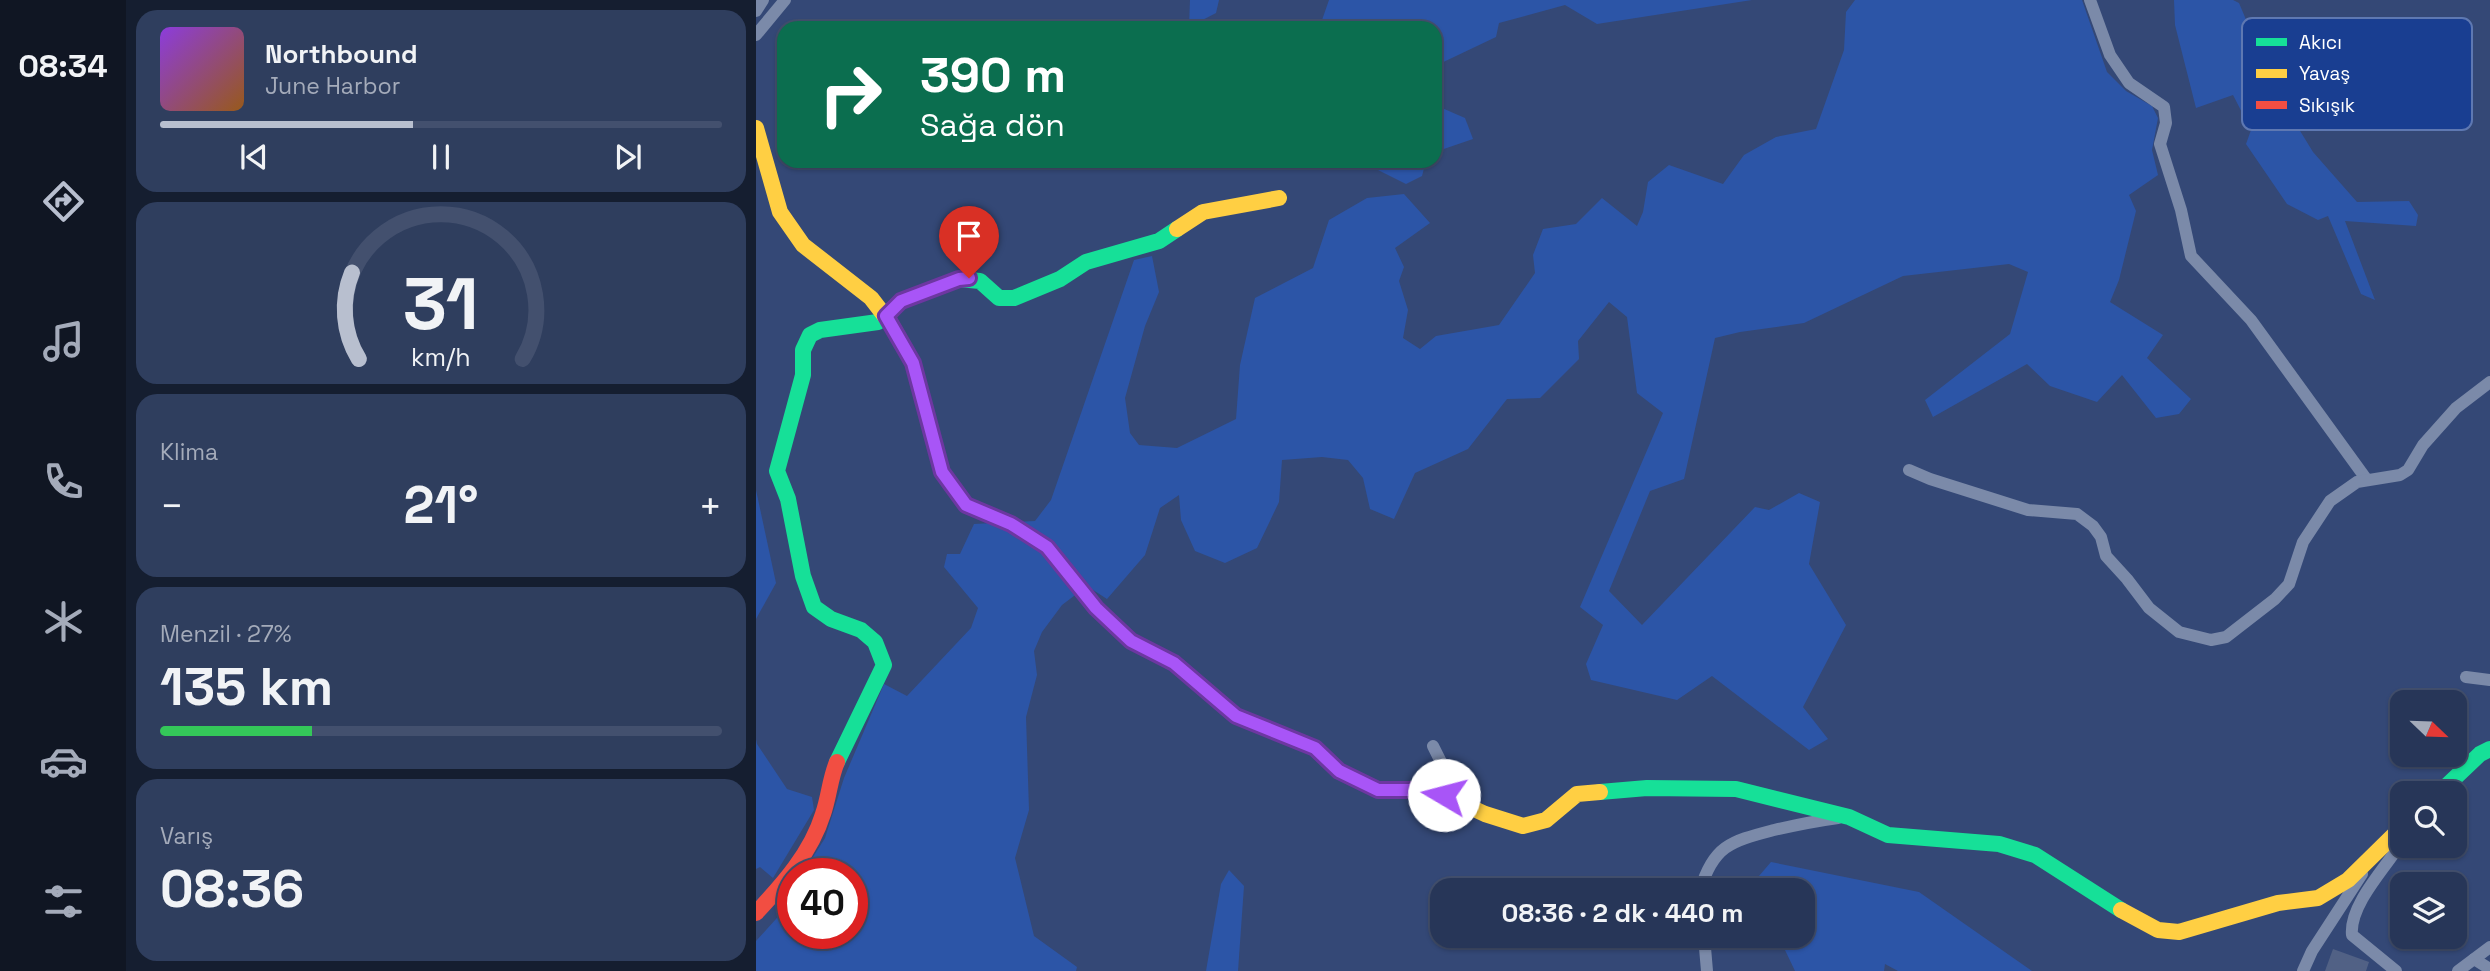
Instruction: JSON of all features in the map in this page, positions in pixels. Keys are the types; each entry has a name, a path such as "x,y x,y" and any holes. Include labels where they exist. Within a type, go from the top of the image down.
{"street":[{"path":"756,11 762,0"},
{"path":"756,35 785,0"},
{"path":"2090,0 2110,55 2129,83 2165,107 2166,123 2160,144 2181,210 2191,256 2251,320 2367,480"},
{"path":"756,128 780,212 803,245 871,298 886,316 913,363 942,472 966,505 1011,524 1047,547 1096,608 1131,641 1174,663 1236,716 1315,748 1339,771 1378,790 1414,790 1444,795 1485,814 1523,826 1546,820 1577,794 1647,788 1736,789 1849,817 1888,835 1999,844 2035,855 2133,918 2158,930 2179,932 2278,903 2318,898 2348,880 2390,839"},
{"path":"756,913 782,885 811,844 823,815 835,766 884,665 875,642 862,630 831,619 814,607 803,576 788,499 777,471 803,375 803,350 810,335 821,330 878,323 901,301 959,279 979,281 999,298 1014,298 1060,279 1086,262 1159,241 1203,212 1279,198"},
{"path":"1909,470 2028,510 2077,514 2093,526 2101,537 2106,556 2149,608 2179,632 2211,640 2227,637 2275,599 2289,584 2303,542 2330,501 2357,482 2400,475 2408,470 2423,445 2456,408 2490,382"},
{"path":"2466,677 2490,680"},
{"path":"1433,746 1442,764 1444,795"},
{"path":"2451,781 2480,754 2490,749"},
{"path":"1704,878 1717,855 1737,840 1806,822 1849,817"},
{"path":"2303,971 2312,951 2378,851"},
{"path":"2391,858 2357,906 2351,926 2352,935 2396,971"},
{"path":"2458,971 2490,947"},
{"path":"1705,948 1707,971"},
{"path":"2474,959 2490,969"}],"shaded area":[{"path":"1190,0 1219,0 1216,13 1201,21 1189,21"},
{"path":"1329,0 1752,0 1597,24 1565,5 1499,23 1496,37 1442,63 1442,21 1322,20"},
{"path":"1855,0 2082,0 2107,72 2126,91 2152,106 2158,118 2152,150 2158,175 2129,195 2136,211 2119,280 2110,302 2163,335 2147,358 2191,399 2179,414 2156,418 2122,375 2097,402 2050,386 2027,364 1933,417 1925,400 2010,334 2028,272 2009,264 1903,276 1804,323 1715,338 1684,479 1650,491 1609,591 1642,625 1755,507 1769,510 1799,493 1820,502 1809,564 1846,625 1803,707 1828,739 1809,750 1712,676 1677,700 1591,680 1586,664 1603,625 1580,607 1663,413 1637,393 1627,317 1609,302 1578,341 1579,359 1540,398 1507,399 1468,449 1415,473 1394,519 1370,509 1363,478 1348,460 1322,457 1282,460 1279,502 1257,548 1225,563 1195,551 1181,520 1179,495 1160,508 1145,555 1107,599 1087,586 1062,605 1042,632 1034,651 1037,675 1026,717 1029,810 1015,858 1034,936 1077,967 1076,971 756,971 756,941 777,917 777,949 868,949 868,858 812,858 825,838 844,778 884,684 907,696 971,628 978,608 944,567 947,554 960,554 974,524 1035,521 1051,500 1134,260 1152,256 1159,292 1145,326 1125,398 1130,433 1139,445 1177,448 1236,419 1240,365 1255,298 1313,268 1329,220 1367,198 1404,194 1430,223 1395,248 1404,267 1399,281 1408,310 1403,338 1420,349 1436,336 1499,325 1535,273 1533,255 1543,229 1576,224 1602,198 1637,226 1643,212 1648,182 1669,165 1723,184 1744,155 1776,137 1816,129 1844,50 1846,12"},
{"path":"2174,0 2233,0 2239,3 2245,18 2242,18 2242,112 2233,95 2196,108 2175,25"},
{"path":"1442,108 1465,118 1473,139 1442,150"},
{"path":"2251,130 2299,130 2313,152 2357,202 2409,201 2418,215 2416,226 2345,221 2375,300 2361,294 2328,216 2318,220 2287,204 2246,144"},
{"path":"1374,168 1424,168 1422,176 1406,184"},
{"path":"756,490 776,583 756,619"},
{"path":"756,739 787,789 812,797 814,810 785,858 777,858 777,871 773,878 760,867 756,869"},
{"path":"1771,862 1919,892 2032,971 1898,971 1885,964 1884,971 1795,971 1785,950 1779,948 1815,948 1815,878 1757,878"},
{"path":"1229,870 1244,886 1238,971 1206,971 1221,884"}],"building":[{"path":"2333,949 2369,962 2366,971 2325,971"}],"traffic: fast":[{"path":"837,762 884,665 875,642 861,630 831,619 814,607 803,576 788,499 777,471 803,375 803,350 810,335 820,330 878,322 901,301 959,279 980,281 999,298 1014,298 1060,279 1086,262 1159,241 1177,229"},
{"path":"931,430 942,472 966,505 1011,524 1047,547 1096,608 1131,641 1174,663 1236,716 1246,720"},
{"path":"2452,781 2480,754 2490,749"},
{"path":"1600,792 1647,788 1736,789 1849,817 1888,835 1999,844 2035,855 2121,910"}],"traffic: slow":[{"path":"756,128 780,212 803,245 871,298 891,324 913,363 931,430"},
{"path":"1177,229 1203,212 1279,198"},
{"path":"1246,720 1315,748 1339,771 1378,790 1414,790 1444,795 1485,814 1523,826 1546,820 1577,794 1600,792"},
{"path":"2121,910 2158,930 2179,932 2278,903 2318,898 2348,880 2390,839"}],"traffic: jam":[{"path":"756,913 786,879 811,842 823,814 837,762"}],"route":[{"path":"969,278 959,279 901,301 886,316 913,363 942,472 966,505 1011,524 1047,547 1096,608 1131,641 1174,663 1236,716 1315,748 1339,771 1378,790 1414,790 1444,795"}]}
